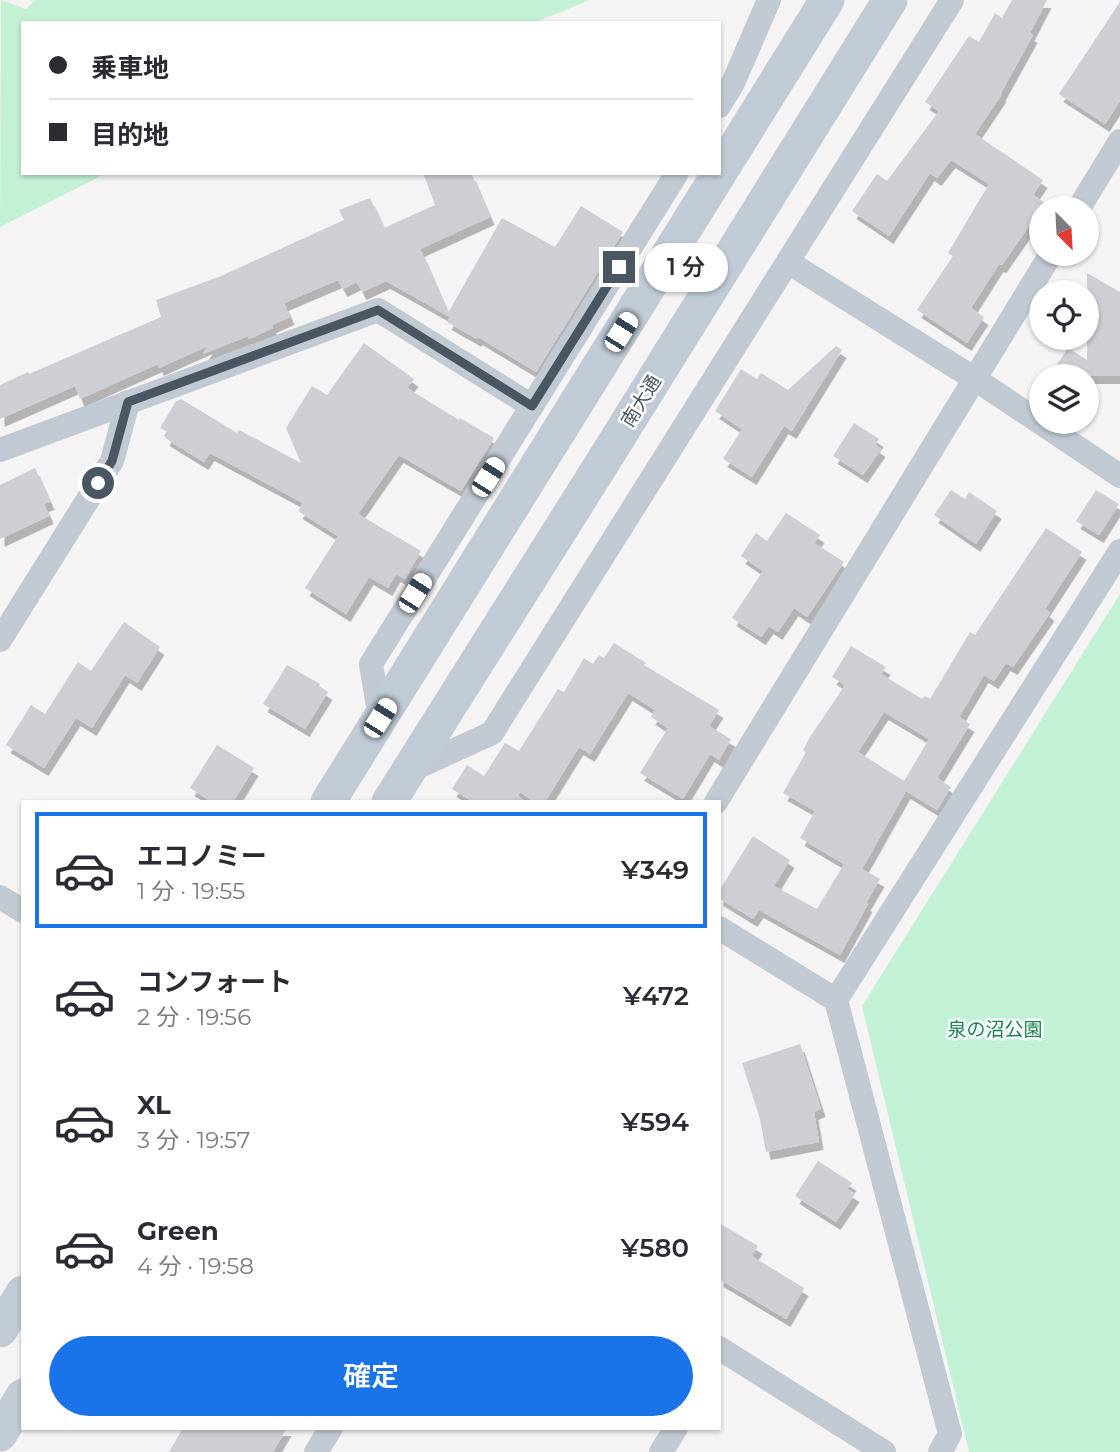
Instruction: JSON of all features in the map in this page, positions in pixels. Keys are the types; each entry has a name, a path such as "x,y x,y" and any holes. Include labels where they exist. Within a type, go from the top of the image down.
{"main road":[{"path":"721,170 827,0"},
{"name":"南大通","path":"390,800 890,0"},
{"path":"329,800 718,175"},
{"path":"0,1330 21,1296"},
{"path":"0,1434 21,1399"}],"street":[{"path":"721,103 733,83 769,0"},
{"path":"409,771 492,733 952,0"},
{"path":"1086,196 1120,141"},
{"path":"380,718 372,664 676,175"},
{"path":"788,262 975,379 1120,476"},
{"path":"717,800 1044,266"},
{"path":"0,450 378,310 532,406"},
{"path":"0,640 112,461 128,402"},
{"path":"836,1000 1120,551"},
{"path":"0,897 21,910"},
{"path":"721,929 836,1000 950,1434 940,1452"},
{"path":"721,1352 884,1452"},
{"path":"316,1452 330,1430"},
{"path":"661,1452 675,1430"}],"green space":[{"path":"1,0 26,9 35,0 590,0 538,21 21,21 21,175 103,175 0,227"},
{"name":"泉の沼公園","path":"1120,594 1120,1452 969,1452 862,1006"}],"building":[{"path":"1012,0 1047,0 1030,33 1033,35 1002,94 975,134 1043,180 1034,196 1029,196 1029,226 1002,265 999,264 971,308 984,317 967,343 917,310 953,256 948,253 989,184 951,160 937,178 930,173 889,236 852,211 877,174 887,181 939,111 925,102 969,36 979,42 995,13 1002,18"},
{"path":"1120,2 1120,101 1105,124 1059,94"},
{"path":"424,175 472,175 490,217 420,249 448,313 502,218 555,247 581,206 623,232 536,372 478,337 477,339 447,322 450,317 386,281 362,292 357,282 343,289 338,280 284,303 290,317 249,339 248,336 203,354 208,346 159,368 158,364 80,399 75,386 0,419 0,385 161,317 156,300 221,276 344,220 339,210 370,198 384,228 435,205"},
{"path":"1087,273 1120,292 1120,376 1099,376 1099,364 1057,364 1067,350 1087,360 1087,350 1099,350 1099,280 1087,280"},
{"path":"364,343 414,379 407,388 494,438 461,491 399,455 358,514 421,551 405,579 396,574 388,588 369,577 346,614 305,588 338,536 298,511 303,503 210,453 204,462 165,438 168,432 160,428 176,401 181,399 237,433 239,430 301,463 286,428 312,386 327,395"},
{"path":"836,346 842,350 792,431 784,426 752,477 723,459 742,429 715,411 741,369 757,379 761,373 788,390"},
{"path":"854,423 879,439 875,445 881,449 863,475 833,456"},
{"path":"35,468 50,502 44,504 49,516 0,539 0,485"},
{"path":"951,490 965,499 969,492 997,511 976,544 934,515"},
{"path":"1096,490 1119,504 1099,535 1076,521"},
{"path":"786,513 820,535 814,543 844,562 807,617 794,608 778,632 769,626 761,637 732,618 763,571 741,556 756,533 767,541"},
{"path":"1046,528 1082,552 1045,609 1050,613 1013,667 1006,663 994,681 984,675 959,717 970,724 937,778 951,787 937,810 906,791 862,869 880,879 840,955 759,910 753,919 721,899 721,888 753,836 790,860 774,886 817,909 844,864 800,838 815,811 783,793 806,752 803,750 810,737 845,685 832,677 851,646 886,667 881,674 922,699 925,696 930,699 970,632 975,635","holes":["884,712 929,739 904,781 858,752"]},
{"path":"124,622 160,647 137,683 125,675 92,728 76,718 44,768 6,745 31,705 45,714 78,662 91,671"},
{"path":"614,643 646,663 644,665 719,710 709,726 731,739 719,760 710,754 683,799 640,773 668,728 651,717 655,710 628,693 590,754 579,747 546,800 532,800 520,792 518,796 523,800 470,800 452,789 467,765 484,776 505,743 519,751 558,689 564,692 584,658 593,664 599,655 604,658"},
{"path":"287,665 320,684 319,686 328,692 305,729 263,704"},
{"path":"217,745 254,768 234,800 209,800 190,788"},
{"path":"800,1044 821,1109 814,1112 819,1142 766,1152 760,1119 742,1063"},
{"path":"818,1161 852,1183 847,1189 855,1194 836,1222 795,1196"},
{"path":"721,1224 758,1246 752,1256 804,1288 786,1319 721,1280"},
{"path":"182,1430 286,1430 273,1452 169,1452"}],"route":[{"path":"98,483 112,461 128,402 378,310 532,406 619,267"}]}
